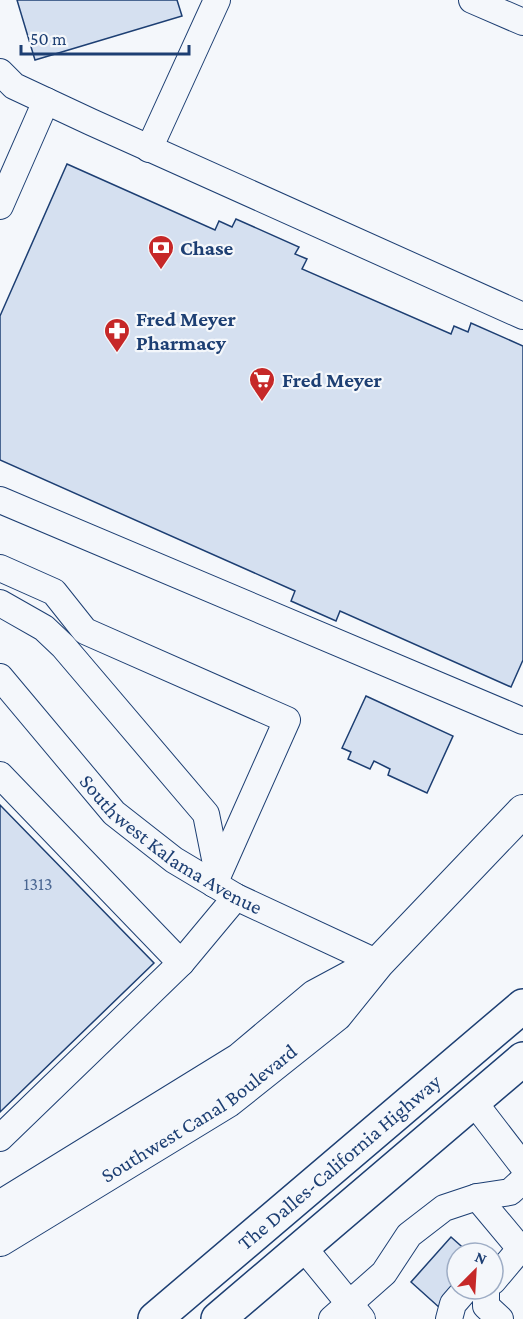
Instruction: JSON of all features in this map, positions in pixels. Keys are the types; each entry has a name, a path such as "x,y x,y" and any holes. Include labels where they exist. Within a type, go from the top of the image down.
{"highway":[{"name":"The Dalles-California Highway","path":"155,1319 523,1006"},
{"name":"The Dalles-California Highway","path":"218,1319 523,1059"},
{"path":"303,1247 294,1238 295,1229 313,1185"}],"main road":[{"name":"Southwest Canal Boulevard","path":"0,1240 130,1162 259,1078 336,1015 378,963 523,811"},
{"name":"Southwest Canal Boulevard","path":"0,1207 240,1059 315,996 378,963"}],"street":[{"path":"149,149 217,0"},
{"path":"472,0 523,22"},
{"path":"0,72 14,86 46,101 523,316"},
{"path":"0,206 8,168 46,101"},
{"path":"0,500 523,721"},
{"path":"0,568 54,592 85,631 287,720 223,885 181,963 0,1138"},
{"path":"0,603 44,628 63,646 206,814 223,885"},
{"name":"Southwest Kalama Avenue","path":"0,677 114,813 174,860 378,963"},
{"path":"0,775 181,963"},
{"path":"473,1101 523,1166"},
{"path":"303,1247 348,1314 384,1273 410,1235 444,1208 477,1197 510,1192 523,1180"},
{"path":"477,1197 518,1247 505,1265"},
{"path":"449,1319 456,1301"},
{"path":"486,1301 486,1306 500,1319"}],"building":[{"path":"17,0 177,0 182,16 35,60"},
{"name":"Fred Meyer","path":"67,164 215,230 219,221 232,227 236,219 299,247 295,254 307,259 302,269 451,334 454,326 468,332 471,323 523,346 523,660 511,687 340,611 336,621 291,601 295,591 0,460 0,316"},
{"path":"366,696 453,736 427,793 388,775 390,769 374,761 370,769 348,759 351,752 342,748"},
{"path":"0,805 154,963 0,1112"},
{"path":"445,1244 445,1301 447,1301 441,1309 411,1282"}],"place":[{"name":"Chase","path":"161,271"},
{"name":"Fred Meyer Pharmacy","path":"117,354"},
{"name":"Fred Meyer","path":"262,403"}]}
